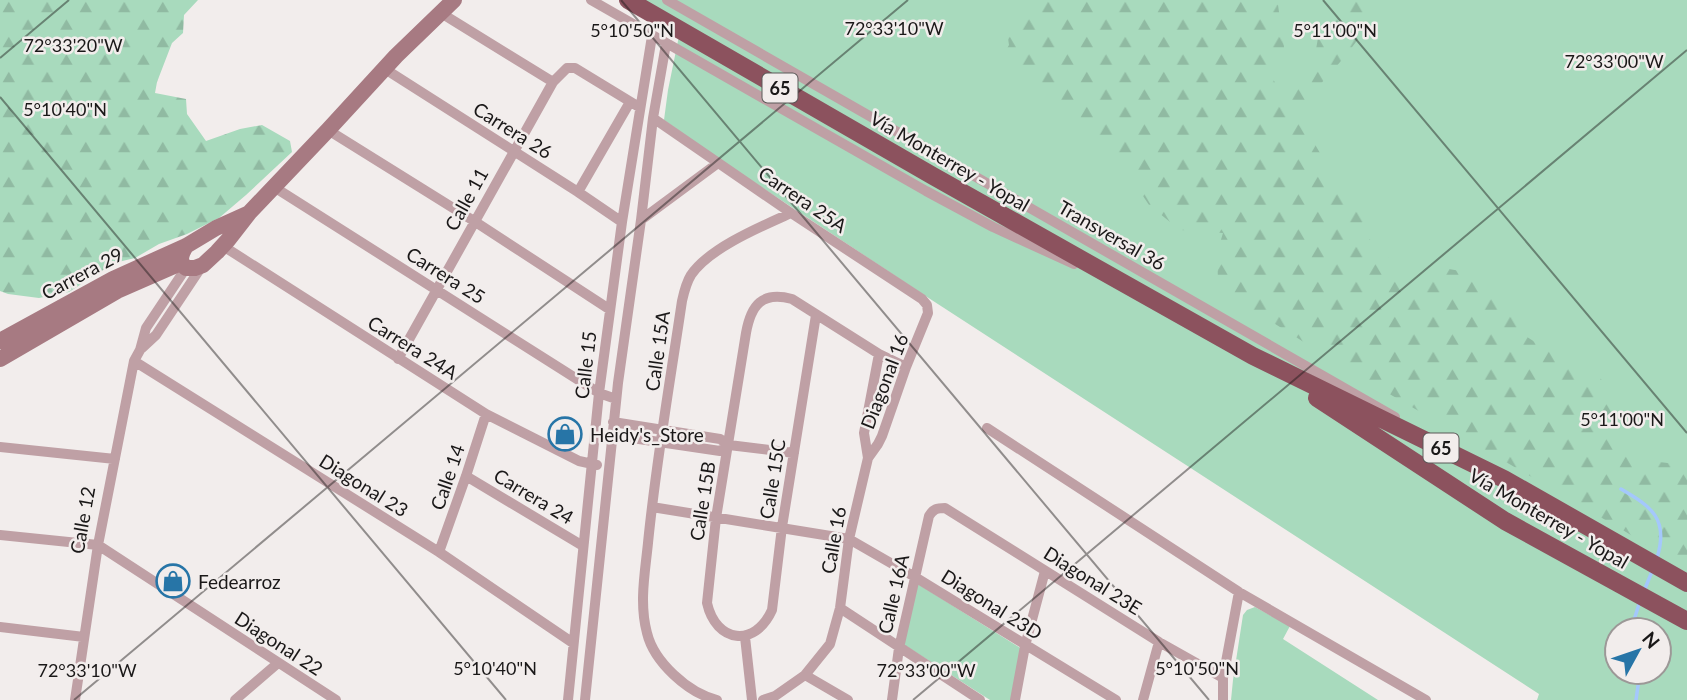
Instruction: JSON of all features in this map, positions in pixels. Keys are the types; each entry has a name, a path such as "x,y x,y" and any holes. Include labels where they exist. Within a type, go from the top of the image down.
{"highway":[{"name":"Vía Monterrey - Yopal","path":"628,0 1253,356 1504,479 1684,581"},
{"name":"Vía Monterrey - Yopal","path":"1253,356 1505,521 1687,621"}],"main road":[{"path":"203,265 396,56 454,0"},
{"name":"Carrera 29","path":"0,341 113,279 186,246 249,213"},
{"path":"184,266 182,252 186,246"},
{"name":"Carrera 29","path":"0,359 117,292 184,266 195,268 203,265"}],"street":[{"name":"Transversal 36","path":"591,0 993,227 1163,305"},
{"name":"Transversal 36","path":"667,0 1504,479"},
{"path":"441,13 553,82"},
{"name":"Calle 15","path":"568,700 598,393 622,222 634,104 652,36"},
{"name":"Calle 15","path":"585,700 613,422 653,118 666,44"},
{"name":"Calle 11","path":"398,359 553,82 567,68 575,68 634,104"},
{"name":"Carrera 26","path":"385,69 622,222"},
{"path":"578,192 634,104"},
{"name":"Carrera 25A","path":"653,118 791,214 922,299 927,305 928,313"},
{"path":"328,130 609,309"},
{"path":"641,220 718,163"},
{"name":"Carrera 25","path":"274,187 598,393 616,399"},
{"name":"Calle 15A","path":"717,700 682,682 660,662 647,636 642,607 652,507 682,301 685,286 702,262 733,241 791,214"},
{"path":"618,243 637,249"},
{"name":"Carrera 24A","path":"223,246 486,414 579,461 609,467"},
{"path":"137,356 156,335 203,265"},
{"name":"Calle 12","path":"75,700 98,545 137,356 146,328 184,266"},
{"name":"Calle 15B","path":"745,636 735,636 717,626 709,615 706,603 716,518 749,317 755,306 778,295 792,299 816,315"},
{"name":"Diagonal 16","path":"867,458 878,444 928,313"},
{"path":"816,315 879,354 906,367"},
{"name":"Calle 15C","path":"745,636 757,631 767,621 772,610 782,527 816,315"},
{"name":"Calle 16","path":"763,700 775,696 805,675 830,643 840,608 849,539 867,458 864,433 879,354"},
{"name":"Diagonal 23","path":"137,356 439,552 573,643"},
{"name":"Calle 14","path":"439,552 486,414"},
{"path":"613,422 720,439 729,445 794,453"},
{"path":"987,428 1239,592 1426,700"},
{"path":"612,435 720,451 729,445"},
{"path":"0,447 115,459"},
{"name":"Carrera 24","path":"466,476 583,546"},
{"path":"652,507 849,539"},
{"name":"Diagonal 23E","path":"945,508 1159,642 1223,689"},
{"name":"Calle 16A","path":"892,700 899,648 929,516 932,510 945,508"},
{"path":"0,535 98,545"},
{"name":"Diagonal 23D","path":"849,539 1116,700"},
{"name":"Diagonal 22","path":"98,545 336,700"},
{"path":"1015,700 1045,571"},
{"path":"1214,700 1223,689 1239,592"},
{"path":"840,608 980,700"},
{"path":"0,626 84,637"},
{"path":"745,636 752,700"},
{"path":"1143,700 1159,642"},
{"path":"235,700 278,663"},
{"path":"805,675 848,700"}],"green space":[{"path":"0,0 198,0 184,15 183,33 172,43 155,93 186,99 187,114 206,141 240,129 262,125 290,141 292,152 219,218 159,244 135,258 114,263 69,292 39,298 0,291"},
{"path":"627,0 1687,0 1687,700 1537,700 1539,694 722,161 664,120 680,31"},
{"path":"1026,0 1267,0 1278,5 1285,54 1273,79 1282,95 1294,76 1315,55 1318,38 1344,0 1384,0 1345,57 1298,107 1307,131 1336,180 1360,197 1370,209 1359,229 1409,282 1449,269 1477,274 1507,301 1524,335 1569,364 1596,369 1611,399 1612,427 1651,461 1684,465 1687,469 1687,562 1683,568 1345,368 1234,298 1218,280 1217,253 1223,233 1180,230 1149,205 1131,178 1081,133 1063,111 1020,82 1001,59 1009,45 1006,24 1011,16 1030,15"},
{"path":"918,584 1022,649 1012,700 990,700 903,644"},
{"path":"1255,607 1290,626 1283,639 1378,700 1231,700 1243,615"}],"waterway":[{"path":"1621,489 1649,508 1655,516 1661,533 1657,558"},
{"path":"1644,591 1653,569"},
{"path":"1635,616 1640,601"},
{"path":"1636,700 1638,686"}],"place":[{"name":"Heidy's_Store","path":"565,434"},
{"name":"Fedearroz","path":"173,581"}]}
